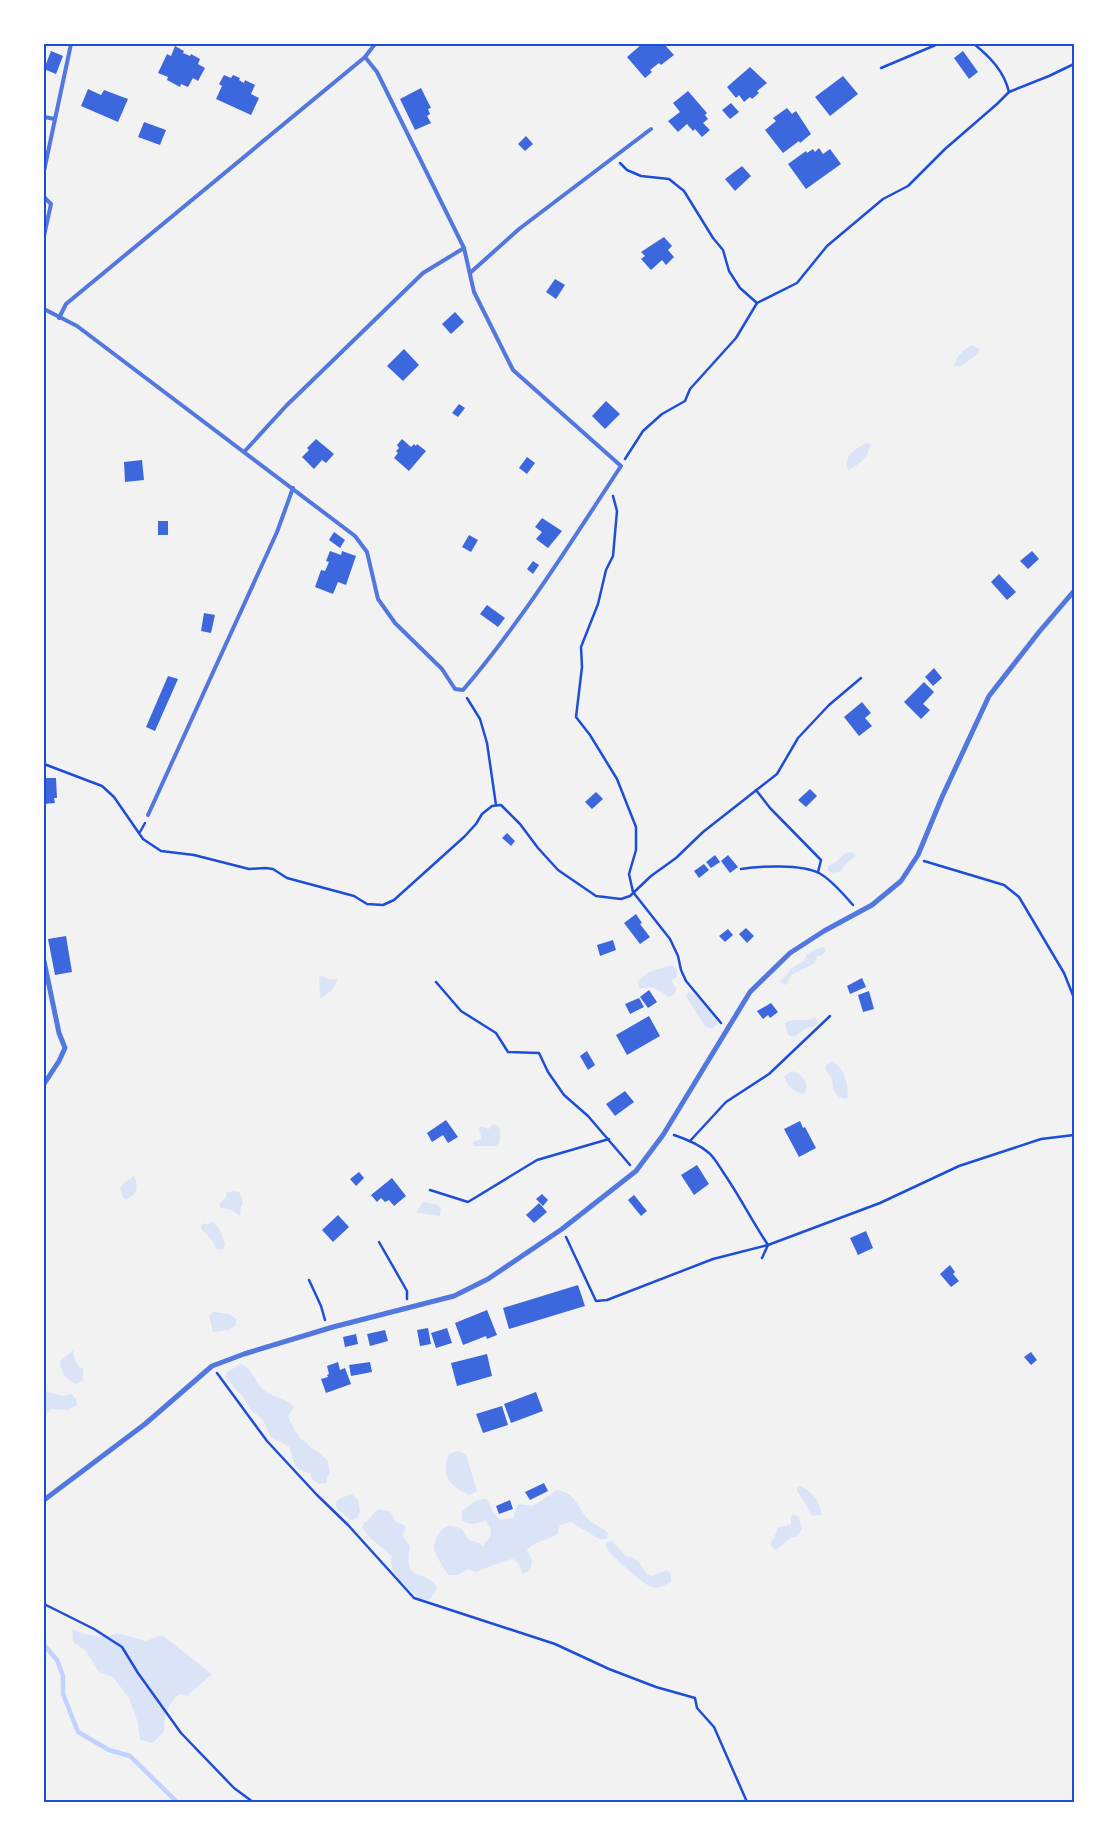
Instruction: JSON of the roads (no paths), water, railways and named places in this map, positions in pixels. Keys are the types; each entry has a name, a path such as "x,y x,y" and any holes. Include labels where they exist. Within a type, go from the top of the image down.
{"street":[{"path":"44,1500 145,1424 212,1366 328,1328 454,1296 488,1279 562,1229 636,1172 663,1135 750,992 790,953 824,931 860,912 888,893 901,881 915,859 989,696 1074,591"},
{"path":"44,961 59,1033 65,1048 59,1062 44,1084"}],"lane":[{"path":"44,171 71,44"},
{"path":"59,318 66,304 365,57 375,44"},
{"path":"44,309 77,326 354,536 367,552 378,599 395,623 442,669 455,689 463,690 488,661 563,554 621,466 513,370 474,292 464,248 377,72 365,57"},
{"path":"44,117 55,119"},
{"path":"470,273 519,228 651,129"},
{"path":"44,197 51,204 44,236"},
{"path":"244,452 286,406 423,273 464,248"},
{"path":"148,815 276,532 292,488"}],"waterway":[{"path":"44,1645 57,1660 63,1676 63,1694 78,1732 109,1750 130,1756 177,1802"}]}
